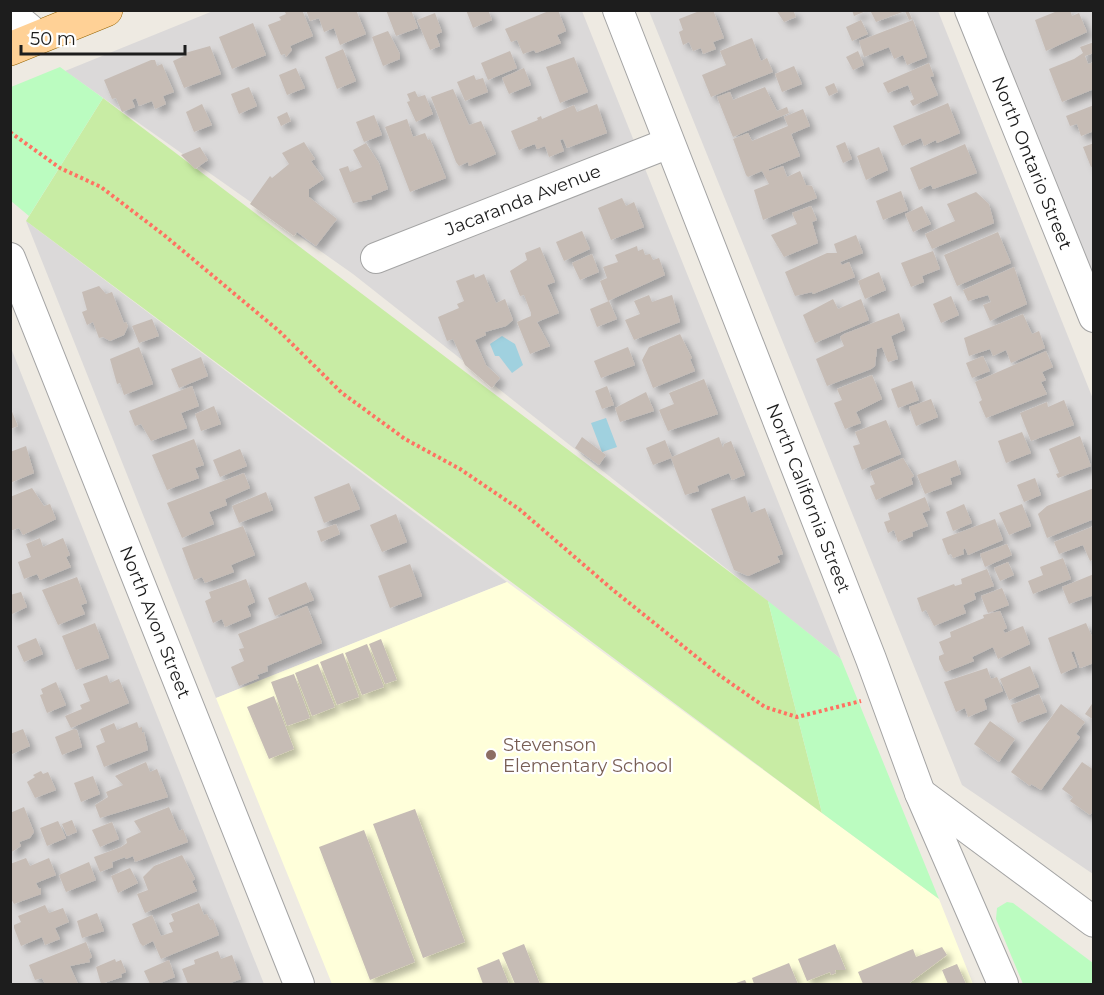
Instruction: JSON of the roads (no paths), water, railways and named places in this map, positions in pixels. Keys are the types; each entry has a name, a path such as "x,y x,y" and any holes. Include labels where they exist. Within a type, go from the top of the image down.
{"main road":[{"path":"25,43 106,10"}],"street":[{"name":"North California Street","path":"618,10 885,695 920,793 1003,984"},
{"name":"North Ontario Street","path":"970,10 1094,317"},
{"path":"10,13 25,43"},
{"name":"Jacaranda Avenue","path":"376,258 669,143"},
{"name":"North Avon Street","path":"10,258 299,984"},
{"path":"920,793 1094,922"}],"water":[{"path":"502,336 515,344 523,365 512,373 499,356 495,356 490,344"},
{"path":"606,418 617,447 602,452 591,423"}],"place":[{"name":"Stevenson Elementary School","path":"491,755"}]}
